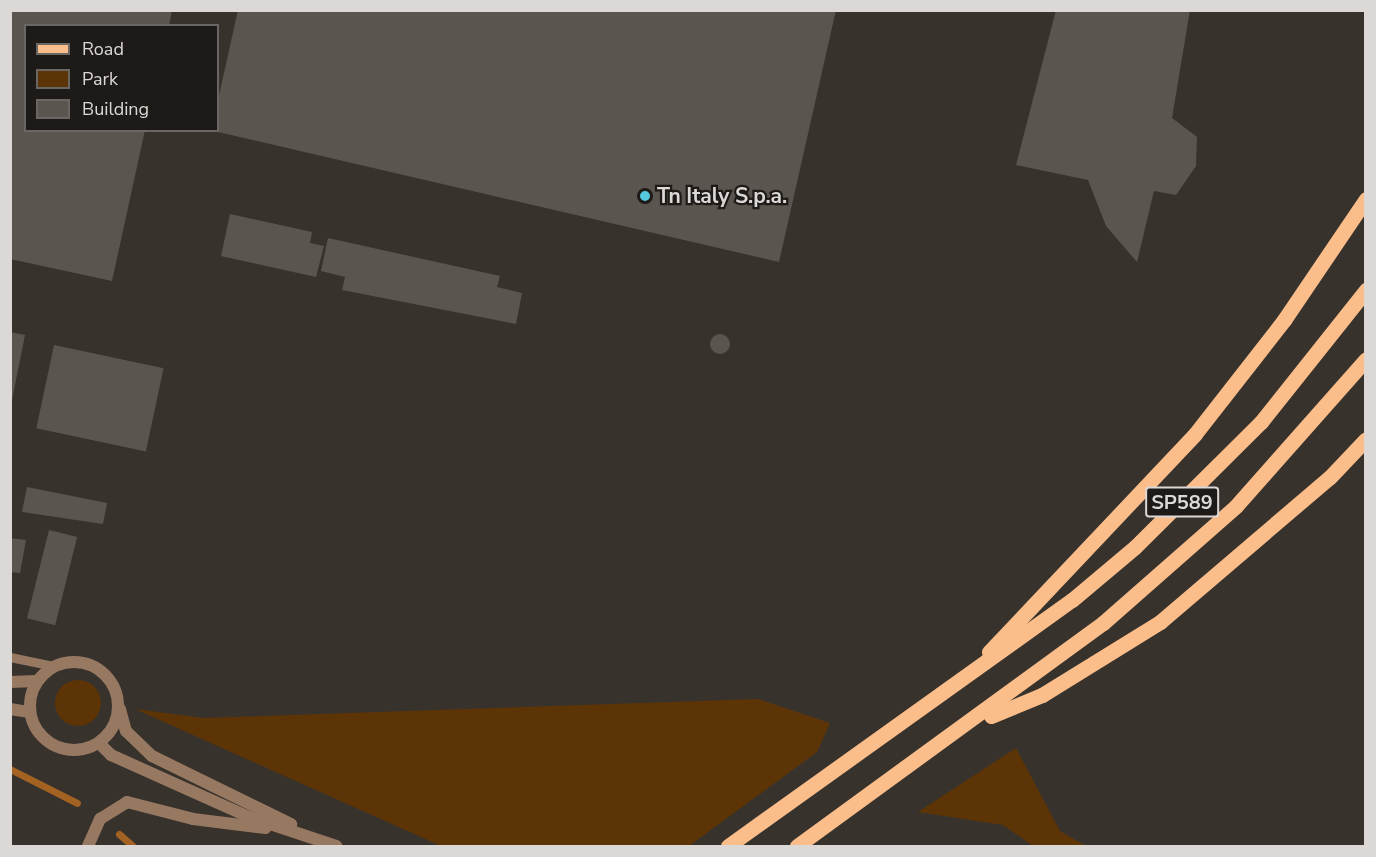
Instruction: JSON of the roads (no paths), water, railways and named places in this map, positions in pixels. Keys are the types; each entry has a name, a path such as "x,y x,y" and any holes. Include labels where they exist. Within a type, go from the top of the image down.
{"main road":[{"path":"964,678 1202,425 1284,320 1365,199"},
{"name":"SP589","path":"728,846 1072,600 1198,487 1301,376 1365,290"},
{"name":"SP589","path":"797,846 971,724 1103,623 1236,506 1365,359"},
{"path":"971,724 1042,695 1160,622 1330,477 1365,440"}],"street":[{"path":"10,682 36,681 54,666 71,661 93,665 111,681 126,731 152,756 253,802 305,833"},
{"path":"36,681 30,712 40,735 56,746 74,750 99,743 110,733 118,705"},
{"path":"10,709 30,712"},
{"path":"99,743 111,755 249,817 305,833 336,846"},
{"path":"88,846 100,819 127,802 193,819 305,833"}],"lane":[{"path":"10,657 54,666"}],"waterway":[{"path":"10,769 77,803"},
{"path":"119,834 133,846"}],"place":[{"name":"Tn Italy S.p.a.","path":"645,196"}]}
